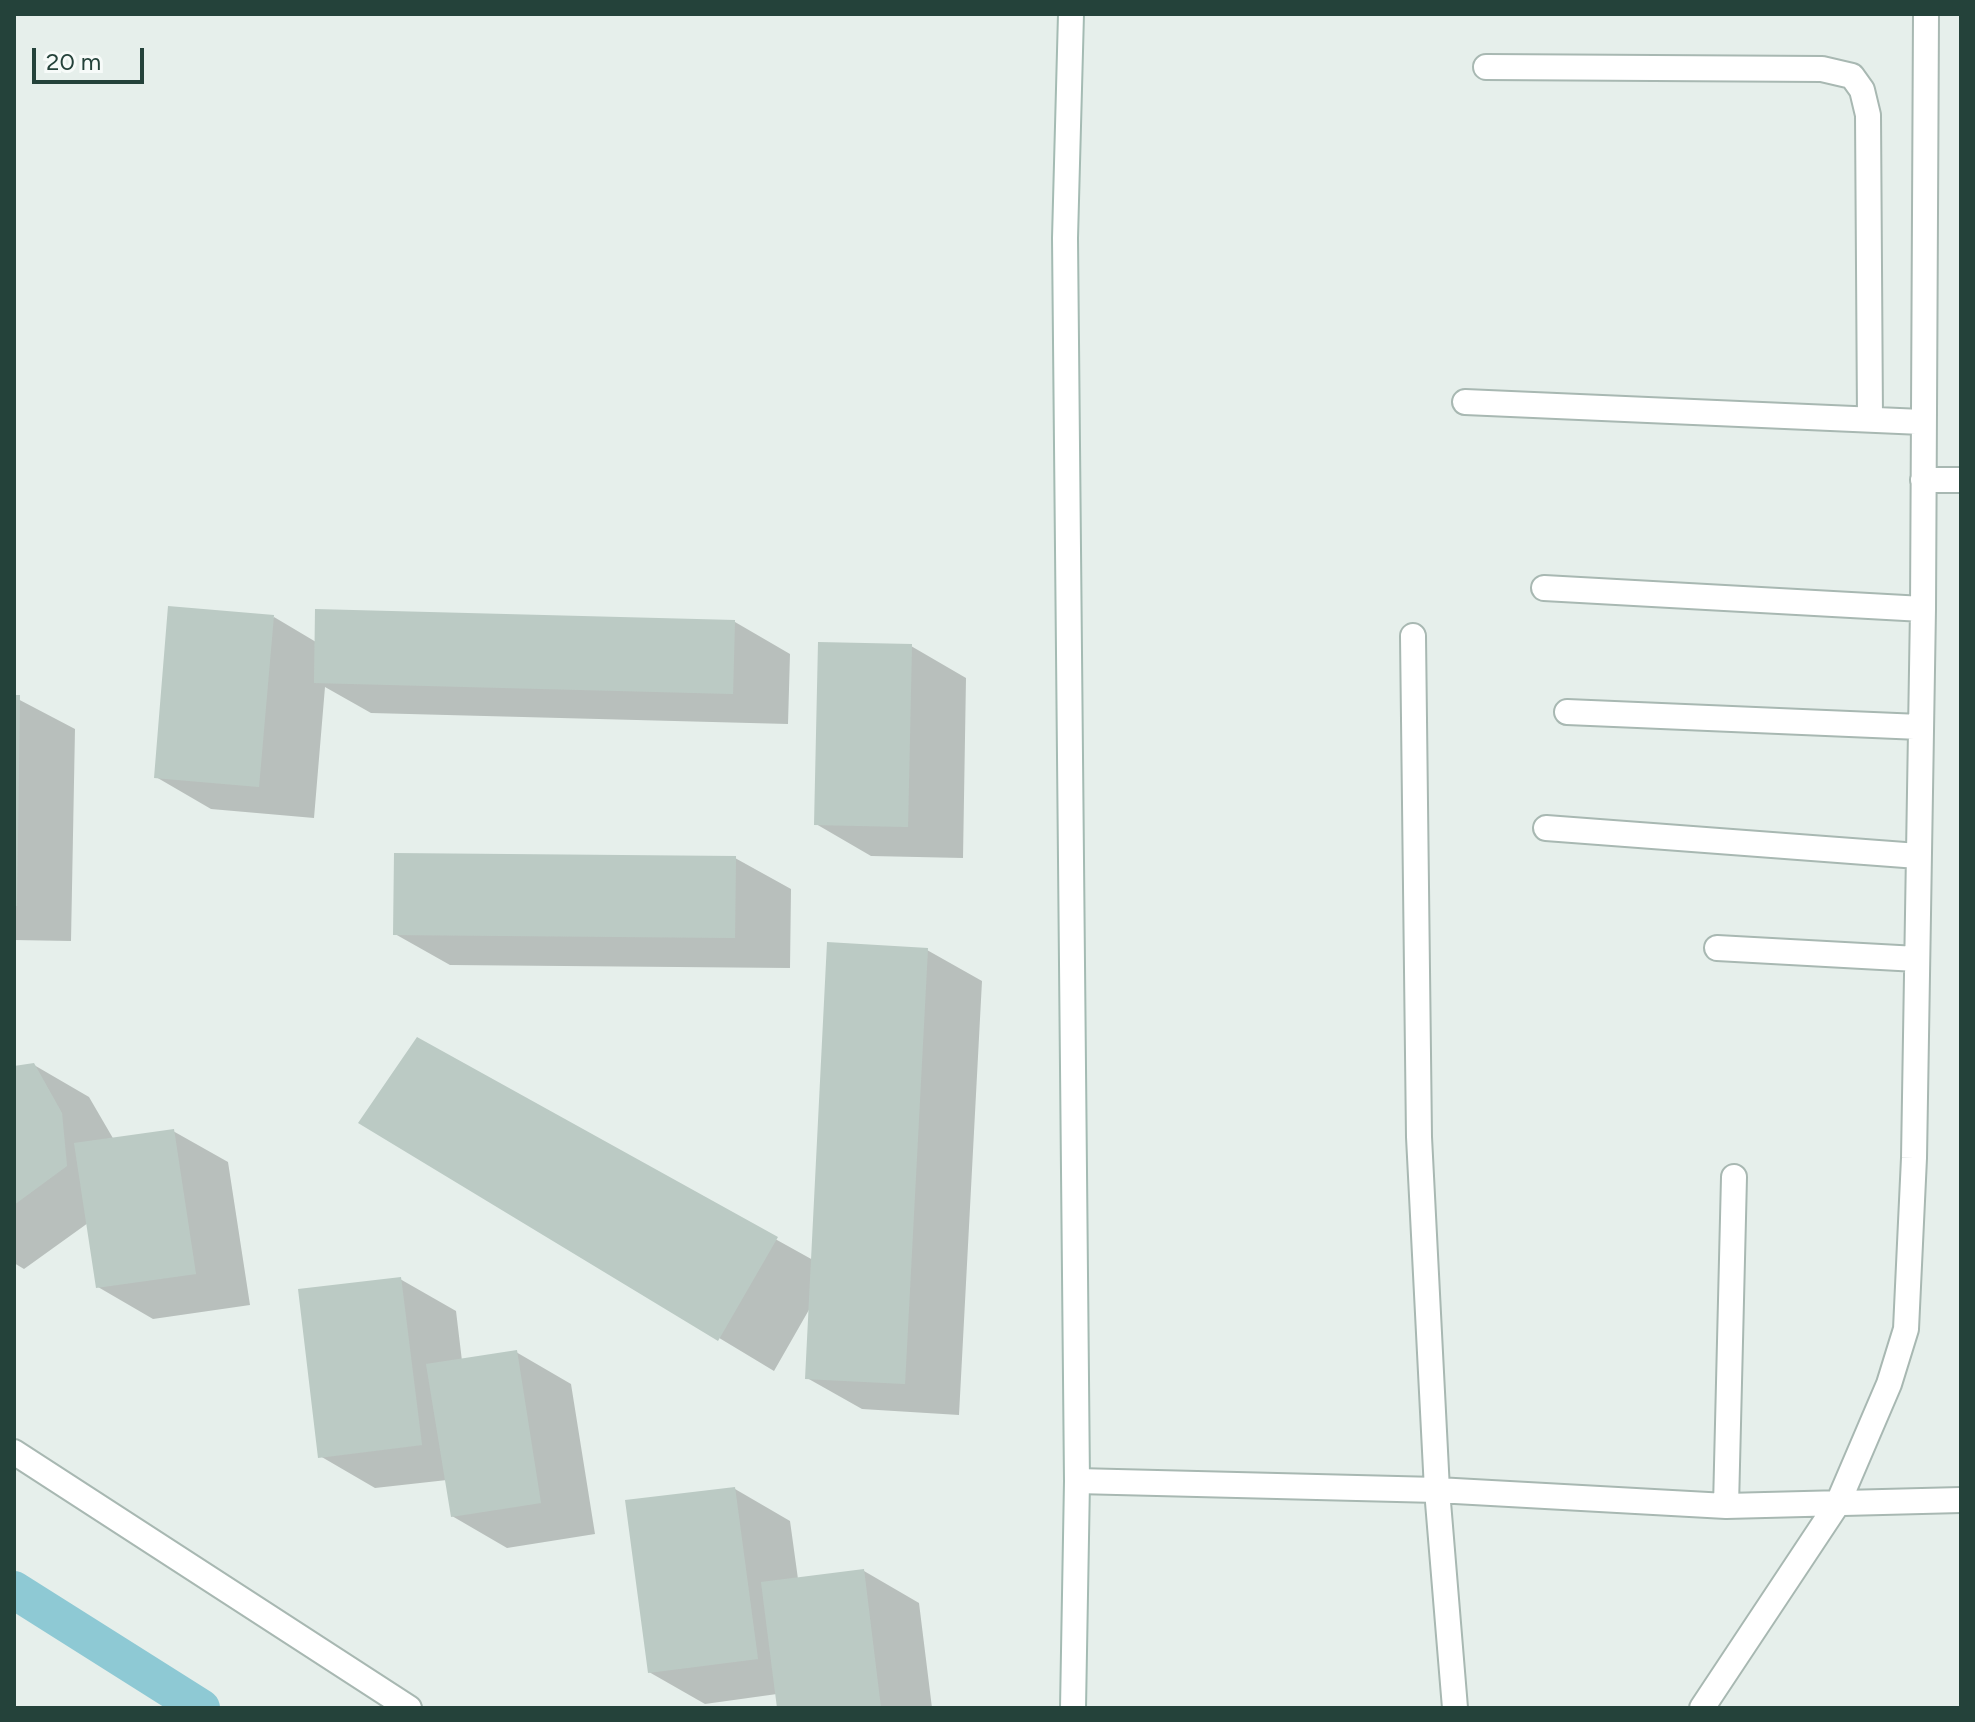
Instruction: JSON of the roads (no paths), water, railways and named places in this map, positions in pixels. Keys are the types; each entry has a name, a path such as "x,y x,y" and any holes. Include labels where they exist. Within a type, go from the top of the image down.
{"street":[{"path":"1071,14 1065,238 1077,1481 1073,1708"},
{"path":"1702,1708 1838,1503 1889,1384 1906,1329 1912,1244 1923,609 1926,14"},
{"path":"1486,67 1822,69 1852,76 1862,90 1868,115 1870,419"},
{"path":"1465,402 1922,422"},
{"path":"1923,480 1961,480"},
{"path":"1544,588 1923,609"},
{"path":"1413,636 1419,1137 1437,1490 1455,1708"},
{"path":"1567,712 1920,727"},
{"path":"1546,828 1918,856"},
{"path":"1717,948 1917,959"},
{"path":"1726,1506 1734,1177"},
{"path":"14,1452 409,1708"},
{"path":"1077,1481 1437,1490 1726,1506 1961,1500"}],"waterway":[{"path":"14,1590 201,1708"}]}
